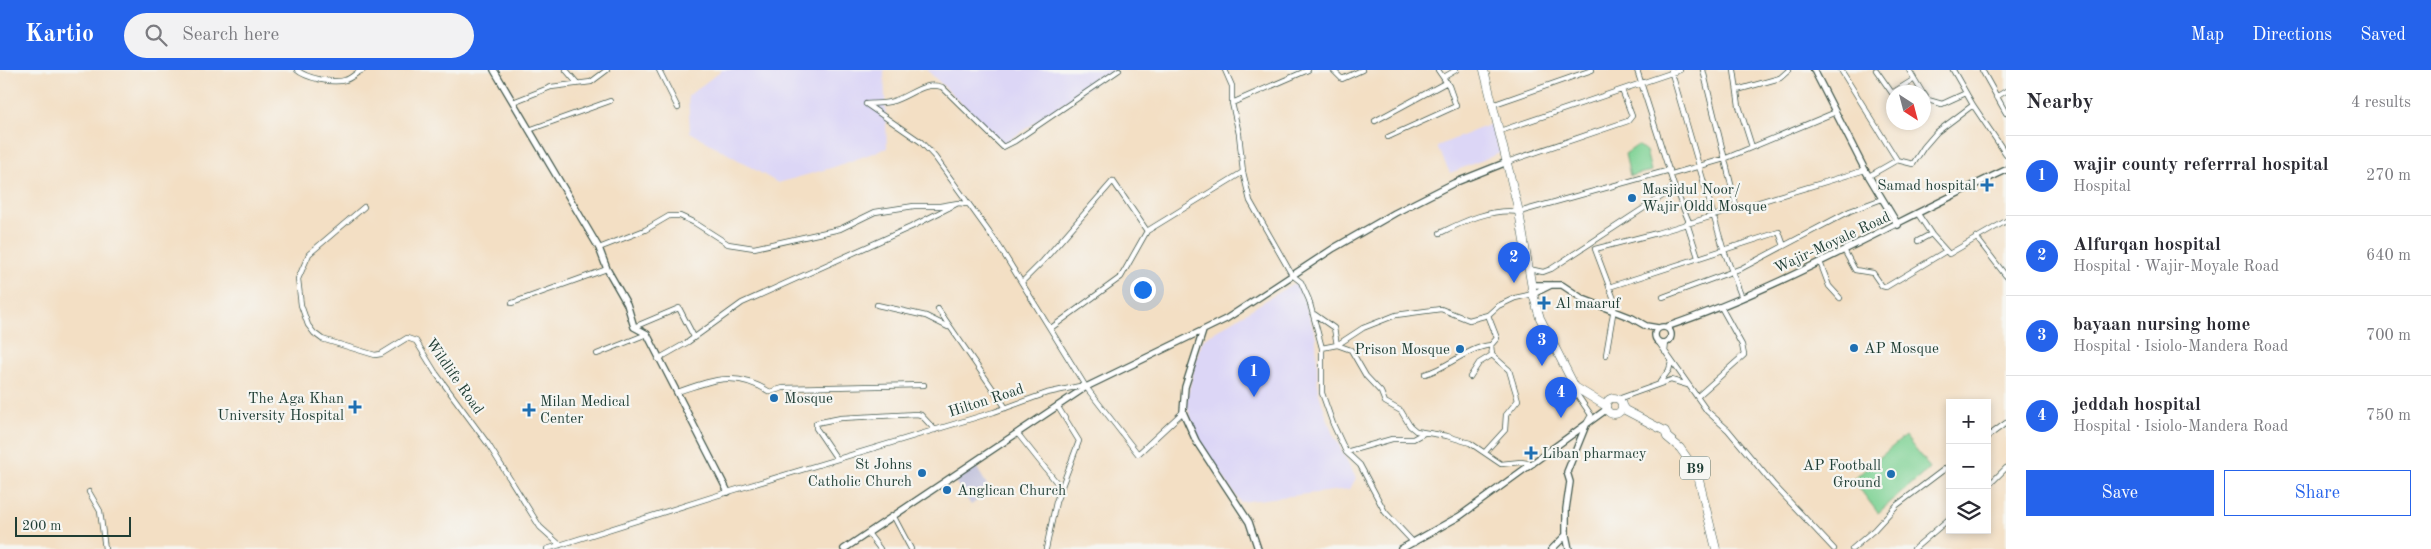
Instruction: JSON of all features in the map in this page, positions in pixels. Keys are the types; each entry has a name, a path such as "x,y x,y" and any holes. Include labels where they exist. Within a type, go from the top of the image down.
{"highway":[{"path":"1484,70 1519,212 1533,294 1547,336 1578,391"},
{"name":"B9","path":"1578,391 1595,400 1634,415 1665,431 1667,437 1680,448 1700,479 1716,549"}],"street":[{"path":"297,70 300,73 324,80 346,80 363,70"},
{"path":"494,70 599,248 607,269 627,304 634,327 647,334 658,359 728,492"},
{"path":"566,70 576,84"},
{"path":"513,102 551,87 591,82 607,70"},
{"path":"659,70 678,108"},
{"path":"1119,70 1015,141 1003,146 942,87 936,85 923,87 892,101 866,104 921,142 935,157 999,246 1086,387 1138,454 1183,412"},
{"path":"1232,103 1308,70"},
{"path":"1333,70 1342,80 1362,70"},
{"path":"1388,137 1456,106 1444,77 1438,70"},
{"path":"1444,77 1456,70"},
{"path":"1492,105 1592,70"},
{"path":"1637,70 1639,83 1654,119 1698,257"},
{"path":"1500,131 1622,90 1671,71 1680,70"},
{"path":"1703,70 1737,209"},
{"path":"1734,70 1739,106 1752,147"},
{"path":"1738,90 1780,78 1790,70"},
{"path":"1814,70 1865,170 1898,224"},
{"path":"1842,70 1897,160"},
{"path":"1876,70 1892,92 1913,80"},
{"path":"1909,70 1917,85"},
{"path":"1953,70 1973,105 2006,154"},
{"path":"1982,70 2006,113"},
{"path":"1227,71 1232,86 1232,103 1240,134 1243,172 1250,201 1292,275 1301,282 1322,348 1322,394 1346,452 1360,465 1385,512 1414,543"},
{"path":"1671,71 1723,248 1742,298"},
{"path":"1375,121 1446,82"},
{"path":"844,549 1086,387 1203,331 1395,213 1454,183 1506,162 1628,121 1632,116 1622,90"},
{"path":"1996,97 2006,91"},
{"path":"1931,101 1942,104 1966,92"},
{"path":"529,130 610,101"},
{"path":"1869,176 1897,160 1914,163 1937,132 1973,105"},
{"path":"1440,233 1474,218 1511,211 1519,212 1724,159 1836,112"},
{"path":"1595,249 1714,216 1865,170"},
{"name":"Wajir-Moyale Road","path":"1666,327 1721,307 1820,262 2006,170"},
{"path":"1051,328 1121,277 1147,230 1243,172"},
{"path":"1022,282 1043,261 1113,181 1147,230"},
{"path":"1529,269 1543,272 1551,269 1593,243 1667,193 1674,186"},
{"path":"1662,297 1731,272 1850,211 1882,200"},
{"path":"658,359 694,337 742,303 911,228 958,203"},
{"path":"599,248 645,230 669,216 680,216 695,223 728,244 754,248 840,229 875,212 914,206 967,204"},
{"name":"Wildlife Road","path":"364,207 338,232 309,254 301,269 298,280 299,291 301,305 308,325 322,339 375,355 381,354 407,338 416,341 435,372 488,444 540,527 560,545"},
{"path":"1918,214 1946,252"},
{"path":"1844,250 1855,270 1873,273 1882,286 1886,288 1946,252 1949,254 2006,221"},
{"path":"1609,287 1723,248 1779,232 1784,246"},
{"path":"1918,241 1931,234"},
{"path":"1976,237 2006,276"},
{"path":"1593,243 1615,302 1607,338 1606,355"},
{"path":"1820,262 1829,286 1840,298"},
{"path":"512,303 607,269"},
{"path":"1532,285 1562,285 1583,299 1646,326 1666,327 1670,331 1670,336"},
{"path":"1322,348 1338,345 1363,328 1396,315 1440,309 1469,320 1488,316 1498,306 1551,286"},
{"path":"877,305 926,316 944,324 952,331"},
{"path":"1698,396 1744,355 1742,345 1721,307"},
{"path":"634,327 679,308 694,337"},
{"path":"938,309 1006,408"},
{"path":"1312,312 1334,328 1338,345"},
{"path":"1425,374 1438,371 1449,362 1468,355 1472,351 1491,345 1497,338 1488,316"},
{"path":"1665,352 1666,342 1681,322"},
{"path":"1646,326 1708,411 1728,430 1773,484 1834,549"},
{"path":"1656,338 1658,328"},
{"path":"1203,331 1185,386 1183,412 1196,441 1249,522 1258,549"},
{"path":"597,354 647,334"},
{"path":"1656,338 1666,342"},
{"path":"1338,345 1351,350 1366,376 1381,392 1385,402 1401,412 1410,426 1425,433 1447,436 1470,443 1501,464 1521,462 1533,464"},
{"path":"1485,452 1505,430 1506,415 1518,400 1509,370 1492,355 1491,345"},
{"path":"1470,377 1478,363 1492,355"},
{"path":"1659,383 1669,370 1671,362"},
{"path":"677,392 722,378 758,384 770,392 783,388 924,384"},
{"path":"1401,549 1460,516 1586,425 1634,394 1671,380 1689,386"},
{"name":"Hilton Road","path":"548,549 728,492 1006,408 1047,393 1080,386 1086,387"},
{"path":"1569,549 1566,535 1566,509 1570,482 1567,472 1591,415 1576,393 1578,391"},
{"path":"1046,549 1052,517 1079,441 1058,407"},
{"path":"837,459 816,428 816,423 841,418 917,414 921,415 935,430"},
{"path":"1991,434 2006,423"},
{"path":"1346,452 1392,439 1413,439 1425,433"},
{"path":"1018,434 1061,488"},
{"path":"1852,549 1874,530 1896,505 1946,468"},
{"path":"1991,484 2006,468"},
{"path":"89,492 100,512 105,549"},
{"path":"894,517 911,549"},
{"path":"1914,549 1946,521"},
{"path":"868,533 880,549"},
{"path":"1552,549 1566,535"}],"shaded area":[{"path":"722,70 884,70 887,148 834,167 778,183 690,132 688,96"},
{"path":"927,70 1114,70 1003,144"},
{"path":"1491,124 1500,153 1450,173 1437,146"},
{"path":"1292,284 1299,285 1316,337 1318,391 1332,432 1356,478 1350,489 1240,502 1197,437 1186,403 1195,364 1202,340"},
{"path":"976,466 987,485 984,487 988,493 971,505 954,480"}],"green space":[{"path":"1638,145 1646,151 1651,171 1630,176 1625,154"},
{"name":"AP Football Ground","path":"1905,436 1930,468 1878,513 1853,480"}],"place":[{"name":"Samad hospital","path":"1987,185"},
{"name":"Masjidul Noor/ Wajir Oldd Mosque","path":"1632,198"},
{"name":"Alfurqan hospital","path":"1514,283"},
{"name":"Al maaruf","path":"1544,303"},
{"name":"AP Mosque","path":"1854,348"},
{"name":"Prison Mosque","path":"1460,349"},
{"name":"bayaan nursing home","path":"1542,366"},
{"name":"wajir county referrral hospital","path":"1254,397"},
{"name":"Mosque","path":"774,398"},
{"name":"The Aga Khan University Hospital","path":"355,407"},
{"name":"Milan Medical Center","path":"529,410"},
{"name":"jeddah hospital","path":"1561,418"},
{"name":"Liban pharmacy","path":"1531,453"},
{"name":"St Johns Catholic Church","path":"922,473"},
{"name":"AP Football Ground","path":"1891,474"},
{"name":"Anglican Church","path":"947,490"}]}
